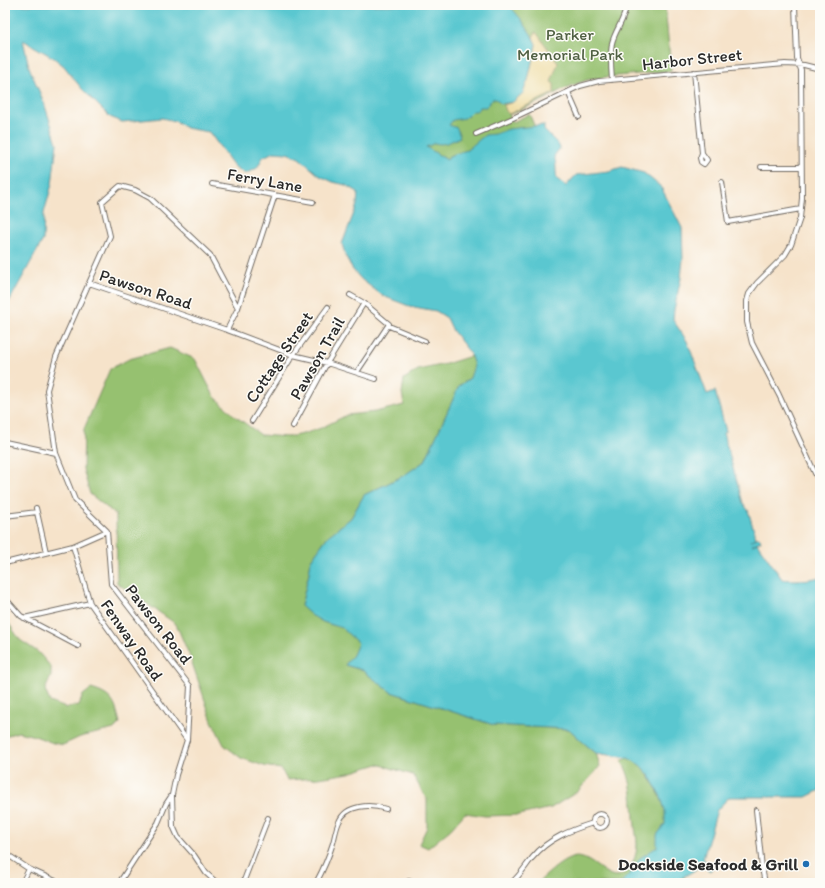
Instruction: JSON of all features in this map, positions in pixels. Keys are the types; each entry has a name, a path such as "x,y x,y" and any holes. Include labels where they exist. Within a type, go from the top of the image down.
{"street":[{"path":"612,80 612,43 626,5"},
{"path":"795,5 797,58 801,70 801,209 798,228 792,245 785,255 757,283 749,294 747,301 747,322 752,343 779,395 820,484"},
{"name":"Harbor Street","path":"476,134 587,84 612,80 755,66 799,64 820,69"},
{"path":"694,72 702,153"},
{"path":"568,92 579,117"},
{"path":"761,167 801,167"},
{"path":"722,182 728,222 801,209"},
{"name":"Ferry Lane","path":"212,184 313,202"},
{"path":"89,283 110,236 102,202 120,186 124,186 150,198 210,255 238,308"},
{"path":"227,330 238,308 275,195"},
{"name":"Pawson Road","path":"118,883 158,823 166,804 172,795 176,775 187,740 190,686 111,584 107,531 75,500 56,453 47,390 56,357 89,283 227,330 293,355 327,363 376,379"},
{"path":"350,295 364,303 389,324 389,326 425,341"},
{"name":"Pawson Trail","path":"293,426 327,363 364,303"},
{"name":"Cottage Street","path":"252,421 293,355 328,307"},
{"path":"357,372 389,326"},
{"path":"5,442 56,453"},
{"path":"5,516 36,510 46,552"},
{"path":"5,563 72,546 107,531"},
{"name":"Fenway Road","path":"72,546 90,603 187,740"},
{"path":"5,598 24,618 78,646"},
{"path":"24,618 90,603"},
{"path":"172,795 173,826 178,837 194,855 206,873 217,883"},
{"path":"316,883 333,844 339,820 353,809 366,805 386,809"},
{"path":"756,810 765,883"},
{"path":"243,883 268,818"},
{"path":"511,883 534,856 545,846 565,833 593,823"},
{"path":"5,853 30,869 60,883"},
{"path":"22,883 30,869"},
{"path":"405,883 409,881 415,883"}],"green space":[{"name":"Parker Memorial Park","path":"502,5 665,5 671,71 587,80 563,89 545,99 509,115 513,122 529,114 537,131 467,150 449,156 447,160 426,147 447,125"},
{"path":"170,348 195,359 214,396 235,416 261,435 288,437 321,428 347,415 375,412 404,405 402,393 404,379 418,370 446,364 471,356 475,366 470,378 459,386 425,461 403,476 364,495 351,518 328,536 311,560 301,606 323,622 342,628 359,643 353,655 345,665 362,670 391,692 494,725 569,729 596,753 600,766 577,792 551,808 519,815 485,816 465,813 451,829 428,848 419,844 427,827 427,800 413,775 378,764 349,773 319,778 287,780 281,769 264,766 241,758 224,745 212,721 190,657 176,624 117,583 116,515 90,494 83,469 84,429 110,369 129,359"},
{"path":"5,618 20,640 38,652 51,667 51,676 45,690 50,702 66,708 79,705 83,695 91,689 98,691 112,700 120,723 114,729 80,737 63,745 18,732 5,736"},
{"path":"628,758 637,762 641,766 659,794 663,803 666,819 665,825 657,835 688,883 537,883 560,864 576,857 583,858 615,876 625,873 631,866 636,853 637,842 632,792 628,775 621,761"}],"sand":[{"path":"536,32 558,63 551,82 554,84 554,93 509,114 504,105 513,102 528,80 536,45 533,37"}],"water":[{"path":"5,5 509,5 521,19 536,44 528,80 523,93 513,102 501,104 496,99 492,99 486,107 480,107 477,111 472,111 465,118 453,120 449,125 457,128 460,137 448,143 435,143 426,147 447,160 449,156 467,150 485,135 495,134 509,129 544,125 544,130 560,148 554,156 556,176 557,179 566,186 576,175 609,171 622,167 644,173 661,187 682,228 683,259 673,320 687,341 707,394 715,391 726,431 723,433 743,503 748,510 756,538 750,541 759,537 761,541 752,545 757,543 782,579 801,580 820,577 820,790 806,797 729,797 717,810 703,859 713,867 710,871 701,864 695,870 673,883 621,883 631,872 640,858 657,847 657,835 665,824 665,811 661,797 649,775 640,765 628,758 596,753 569,729 494,725 391,692 362,670 345,665 353,655 358,643 342,628 323,622 311,615 301,606 311,560 328,536 351,518 364,495 403,476 425,461 459,386 470,378 474,366 470,353 453,331 447,318 436,311 409,306 383,296 362,280 353,270 346,257 342,244 357,205 358,192 346,185 333,182 320,176 299,158 287,153 274,152 263,157 257,168 245,174 234,166 209,132 186,128 175,121 162,118 122,122 110,117 82,89 64,66 54,58 23,40 29,67 44,103 57,143 52,184 44,213 43,240 5,309"}],"place":[{"name":"Dockside Seafood & Grill","path":"806,864"}]}
